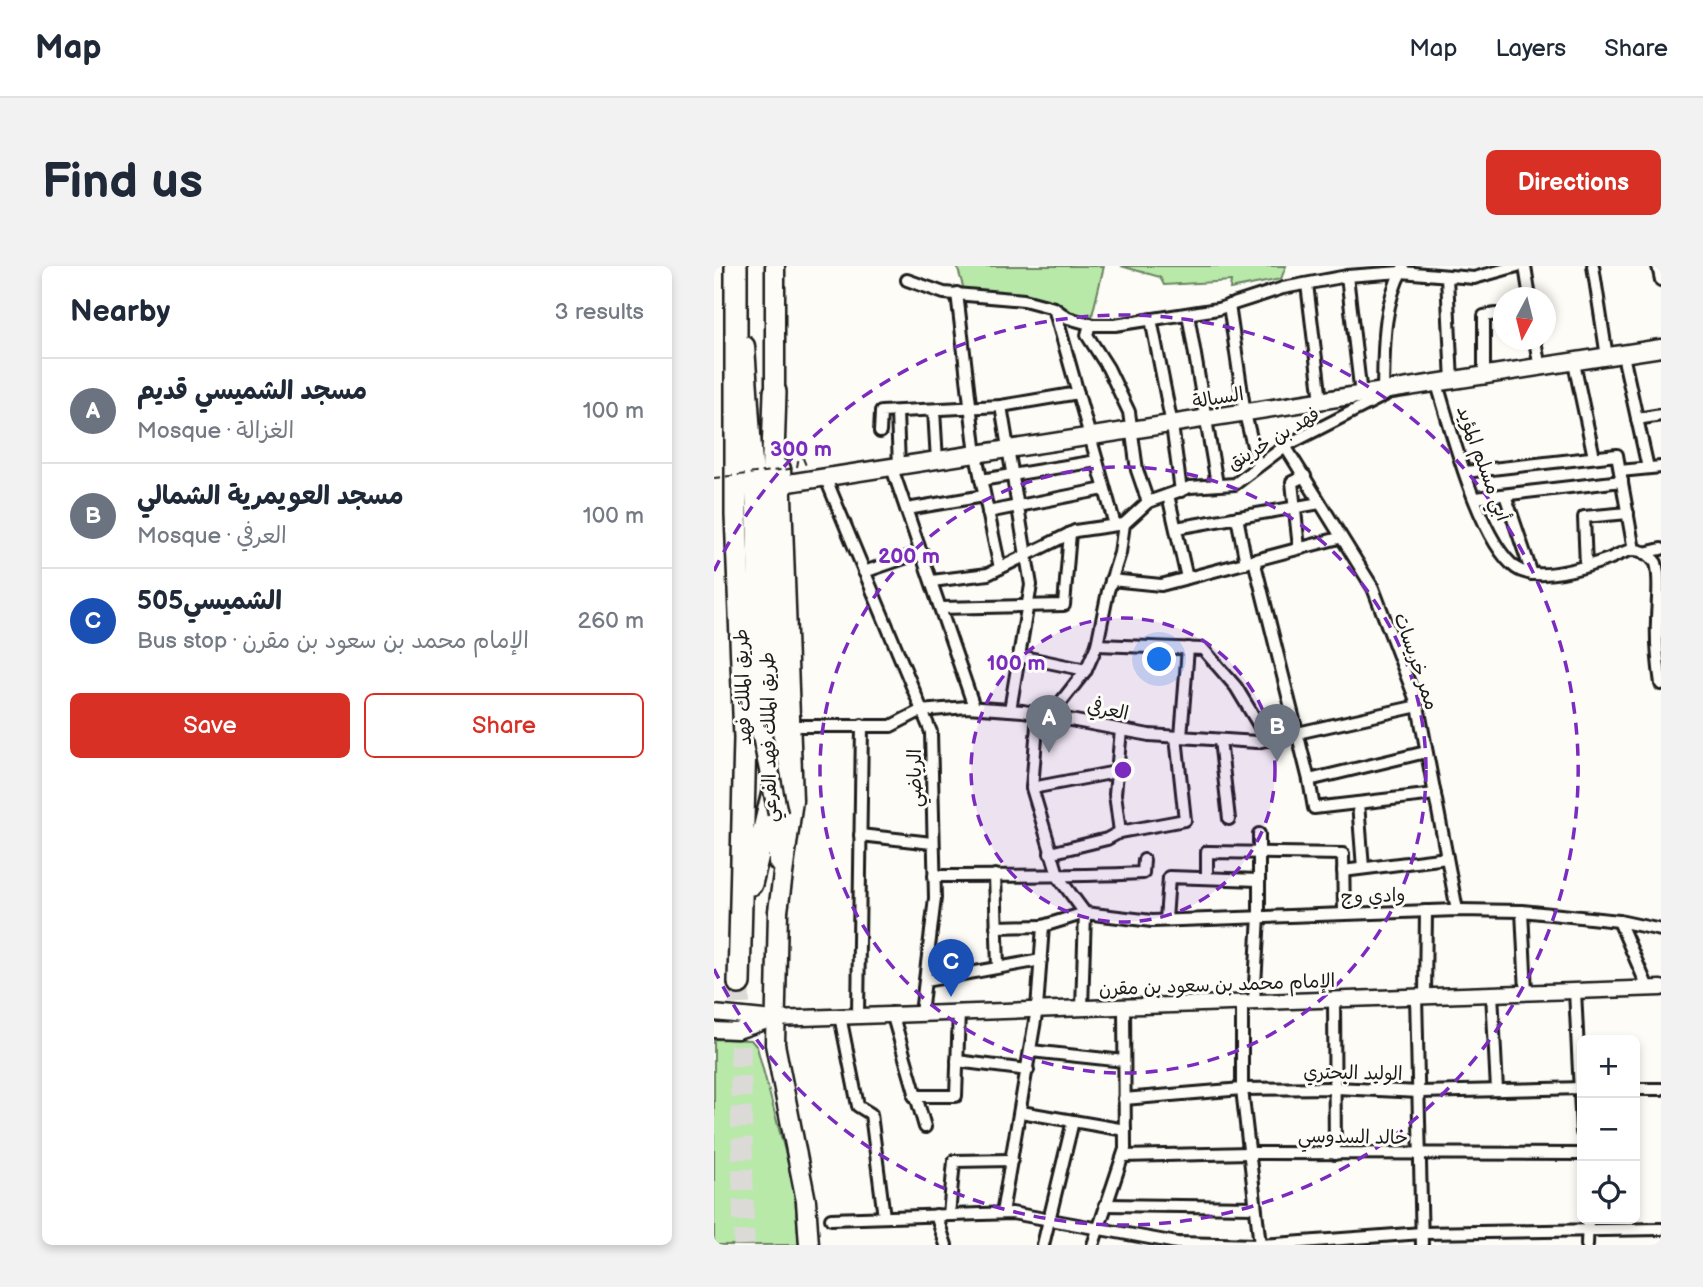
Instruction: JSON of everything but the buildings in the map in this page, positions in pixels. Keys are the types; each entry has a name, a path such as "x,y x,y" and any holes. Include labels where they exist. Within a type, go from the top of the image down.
{"highway":[{"name":"طريق الملك فهد","path":"736,274 736,515 745,738 739,983 748,901 779,767 780,710 769,584 775,392"}],"main road":[{"name":"طريق الملك فهد الفرعي","path":"775,266 775,392 793,726 793,800 778,911 774,1019 777,1057 806,1201 809,1245"},
{"path":"736,274 743,323 756,509 761,731 778,814 778,911"},
{"name":"السبالة","path":"782,484 1484,378 1661,348"}],"street":[{"path":"1331,279 1333,266"},
{"path":"907,280 944,293 1024,300 1054,308 1068,318 1090,324 1115,325 1188,314 1347,276 1403,269 1447,277 1517,266"},
{"path":"1525,266 1528,287"},
{"path":"1593,266 1615,356 1637,419 1648,468"},
{"path":"1658,266 1661,280"},
{"path":"1389,391 1384,335 1393,288 1403,269"},
{"path":"1347,276 1361,395"},
{"name":"أبي مسلم المؤيد","path":"1447,277 1444,383 1465,472 1502,555 1518,570 1532,574"},
{"path":"1307,284 1321,401"},
{"path":"957,293 975,455 1000,568"},
{"path":"1229,305 1245,414 1258,466"},
{"path":"1050,716 1086,670 1097,645 1111,580 1120,553 1119,524 1104,489 1054,308"},
{"path":"1188,314 1217,484"},
{"path":"1484,378 1484,316 1493,314"},
{"path":"1151,319 1172,425 1181,491"},
{"path":"1090,324 1087,335 1118,387 1133,431 1137,470 1148,502"},
{"path":"1537,350 1540,369"},
{"path":"1574,363 1594,457"},
{"name":"فهد بن خرينق","path":"1119,524 1148,502 1168,495 1217,484 1235,484 1285,446 1389,391"},
{"path":"880,432 881,412 1001,406 1077,393"},
{"path":"1001,406 1028,553 1031,584 1010,710"},
{"path":"934,410 937,461"},
{"path":"897,412 896,468 907,509 974,707"},
{"path":"1637,419 1661,415"},
{"name":"ممر خريسات","path":"1285,446 1339,538 1373,588 1418,706 1457,910"},
{"path":"1465,472 1617,455 1628,513 1639,552"},
{"path":"981,480 1097,461"},
{"path":"1475,498 1621,476 1661,467"},
{"path":"1299,548 1292,482 1304,476"},
{"name":"الرياضي","path":"819,480 864,572 931,732 934,898 921,1013"},
{"path":"988,512 1104,489"},
{"path":"1168,495 1187,578"},
{"path":"1505,495 1532,574 1586,566 1661,549"},
{"path":"907,509 984,496"},
{"path":"1176,528 1320,503"},
{"path":"1586,566 1584,517 1628,513"},
{"path":"1237,517 1300,734 1314,808 1434,794"},
{"path":"932,580 988,573 1070,533 1119,524"},
{"path":"941,608 1028,603 1064,605 1070,533"},
{"path":"1111,580 1161,585 1339,538"},
{"path":"864,572 922,552"},
{"path":"1639,552 1649,555 1658,566 1660,604 1657,662 1661,684"},
{"path":"1097,645 1203,649 1228,678 1268,740"},
{"path":"1050,853 1107,839 1120,832 1185,820 1178,737 1188,648"},
{"path":"1019,656 1086,670"},
{"name":"العرفي","path":"793,726 891,726 920,711 974,707 1038,714 1121,730 1178,737 1268,740 1418,706"},
{"path":"1038,714 1032,788 1059,878 1085,913 1082,1008"},
{"path":"858,1014 862,725"},
{"path":"1120,832 1115,794 1121,730"},
{"path":"1220,740 1229,819"},
{"path":"1309,780 1426,752"},
{"path":"1032,788 1116,772"},
{"path":"1358,803 1363,868"},
{"path":"1259,834 1259,916 1248,1002 1242,1089 1259,1245"},
{"path":"860,835 932,844"},
{"path":"1207,878 1207,852 1343,855 1344,914"},
{"path":"1343,871 1447,858"},
{"path":"934,876 1059,878 1143,873 1144,860"},
{"path":"995,875 998,967"},
{"path":"1166,920 1169,877 1259,880"},
{"name":"وادي وج","path":"1085,913 1166,920 1457,910 1522,911 1619,921 1661,930"},
{"path":"1422,1239 1420,996 1426,911"},
{"path":"1522,911 1526,992"},
{"path":"996,927 1043,926 1085,913"},
{"path":"1619,921 1657,990"},
{"path":"1002,1213 1037,1009 1043,926"},
{"path":"925,981 1041,960"},
{"name":"الإمام محمد بن سعود بن مقرن","path":"714,1013 774,1019 1492,993 1657,990"},
{"path":"1575,991 1578,1035"},
{"path":"1492,993 1497,1090"},
{"path":"1334,999 1335,1154"},
{"path":"1093,1245 1123,1157 1124,1006"},
{"path":"914,1096 956,1096 959,1011"},
{"path":"892,1013 925,1127"},
{"path":"840,1016 858,1106 871,1114 884,1217"},
{"name":"الإمام محمد بن سعود بن مقرن","path":"714,1030 737,1031 774,1019"},
{"path":"1031,1051 1124,1061"},
{"path":"957,1061 1028,1070"},
{"name":"الوليد البحتري","path":"1124,1099 1242,1089 1336,1088 1420,1092 1577,1088"},
{"path":"1640,1089 1661,1089"},
{"path":"1021,1112 1125,1130"},
{"path":"1043,1245 1046,1220 1073,1121"},
{"name":"خالد السدوسي","path":"1123,1157 1249,1153 1577,1154"},
{"path":"949,1215 954,1161 1012,1160"},
{"path":"1105,1205 1255,1207"},
{"path":"831,1219 1002,1213 1185,1244 1259,1245 1422,1239 1588,1224 1661,1229"},
{"path":"936,1215 946,1245"},
{"path":"1587,1245 1588,1224"},
{"path":"1484,1232 1484,1245"}],"path":[{"path":"714,478 797,468 800,450 819,480"}],"green space":[{"path":"957,266 1104,266 1090,324 1054,308 965,293"},
{"path":"1121,266 1286,266 1281,279 1230,289 1231,281 1164,285 1160,277"},
{"path":"714,1039 751,1040 757,1047 794,1185 799,1245 714,1245"}],"tunnel":[{"path":"739,983 744,1245"}],"place":[{"name":"مسجد الشميسي قديم","path":"1049,753"},
{"name":"مسجد العويمرية الشمالي","path":"1277,762"},
{"name":"الشميسي505","path":"951,997"}]}
